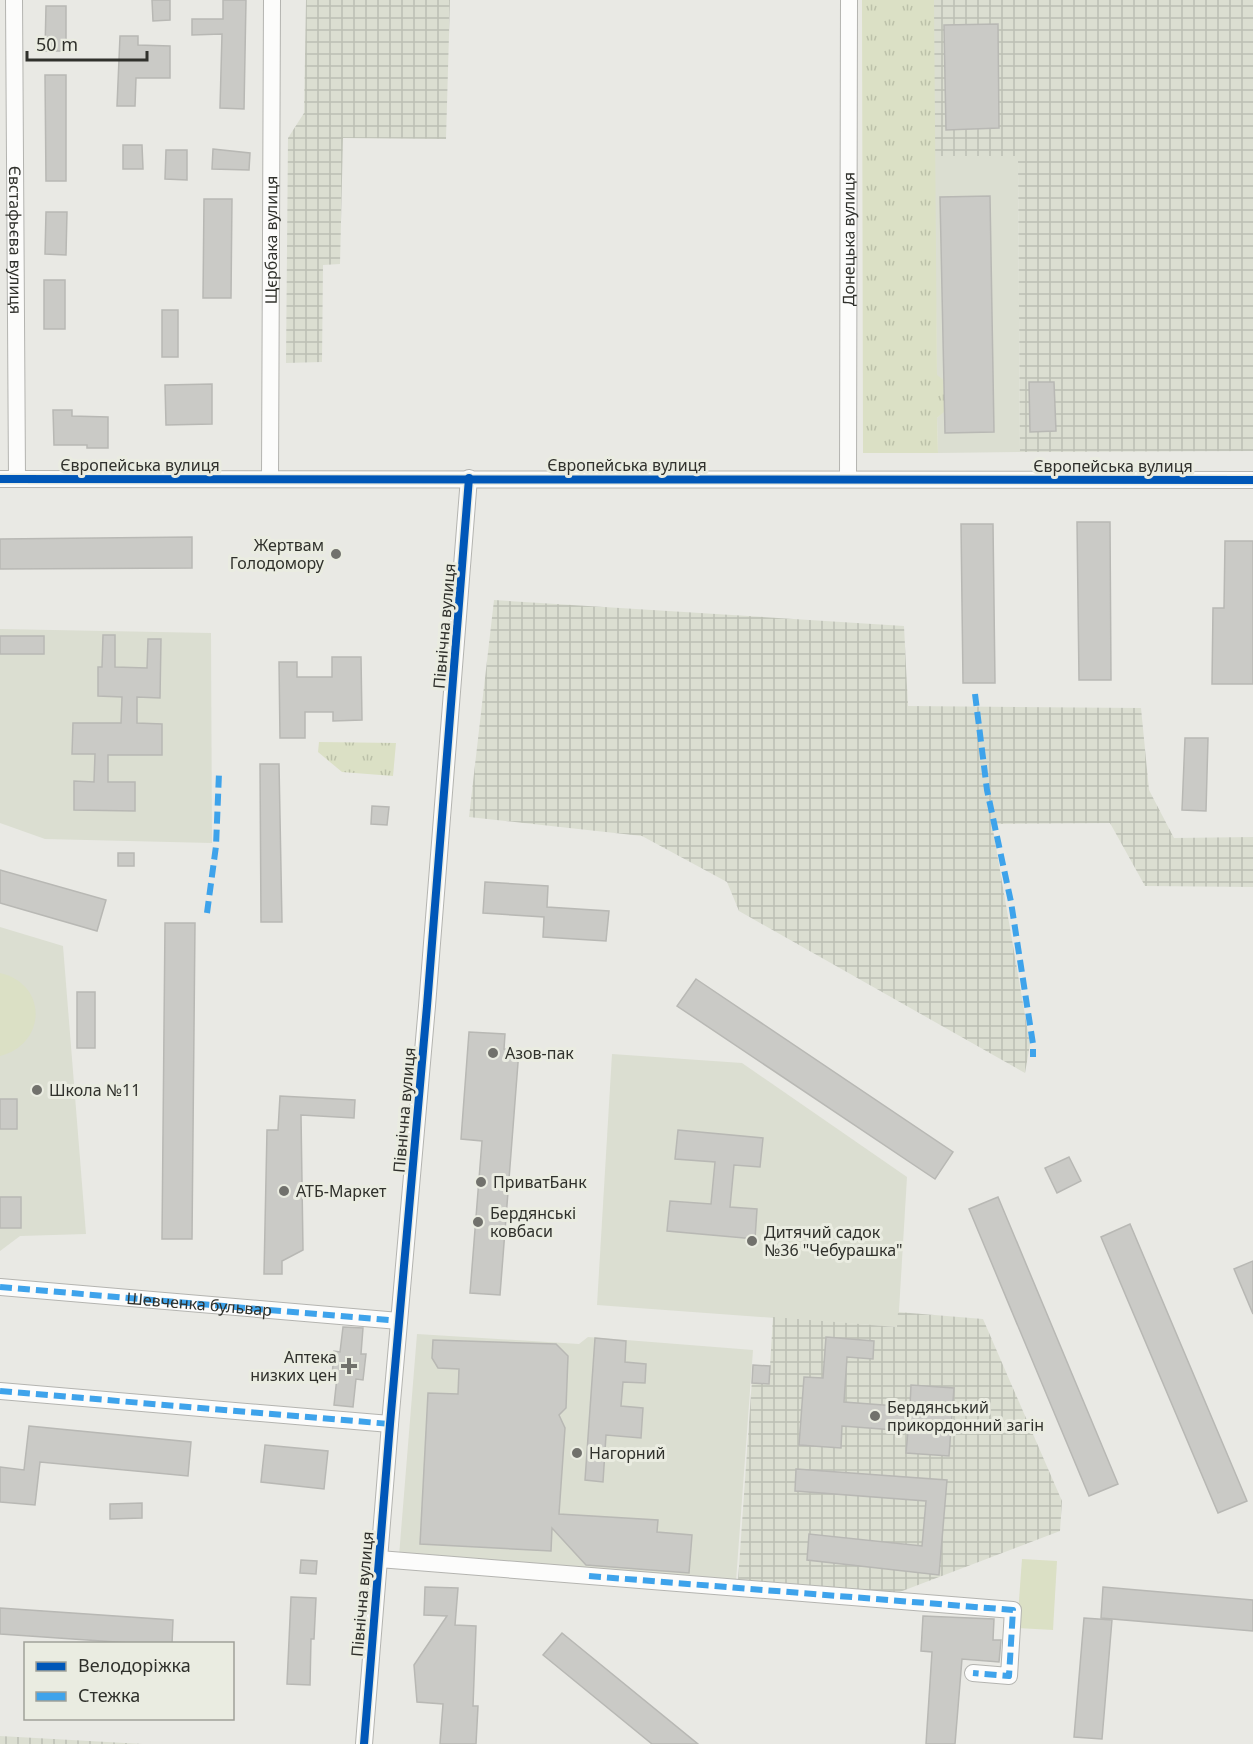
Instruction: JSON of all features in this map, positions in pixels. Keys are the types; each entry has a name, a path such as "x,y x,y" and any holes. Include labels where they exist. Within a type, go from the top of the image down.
{"street":[{"name":"Євстафьєва вулиця","path":"9,479 14,0"},
{"name":"Щєрбака вулиця","path":"270,478 272,0"},
{"name":"Донецька вулиця","path":"848,479 849,0"},
{"name":"Північна вулиця","path":"364,1744 469,478"},
{"name":"Європейська вулиця","path":"9,479 1253,480"},
{"name":"Шевченка бульвар","path":"0,1287 399,1321"},
{"path":"0,1391 390,1424"},
{"path":"379,1559 1013,1610 1009,1676 973,1673"}],"shaded area":[{"path":"306,0 450,0 446,139 343,138 340,264 323,265 322,362 286,363 288,138 304,113"},
{"path":"934,0 1253,0 1253,451 1020,452 1018,156 934,156"},
{"path":"934,156 1018,156 1020,452 938,453 937,418 944,411 944,380 937,376"},
{"path":"494,600 904,626 908,706 1141,708 1149,790 1174,838 1253,837 1253,887 1145,886 1110,823 992,824 1030,1044 1025,1073 739,911 727,882 642,836 469,817"},
{"path":"0,629 211,633 212,843 45,839 0,823"},
{"name":"Школа №11","path":"0,927 63,946 86,1234 20,1236 0,1251"},
{"name":"Дитячий садок №36 \"Чебурашка\"","path":"612,1054 742,1063 907,1177 898,1327 597,1305"},
{"path":"898,1312 983,1319 1062,1501 1060,1531 897,1593 738,1581 753,1365 770,1366 773,1317 897,1327"},
{"name":"Нагорний","path":"417,1334 579,1344 588,1337 753,1350 736,1581 399,1556"},
{"path":"0,1736 143,1744 0,1744"}],"green space":[{"path":"862,0 934,0 937,375 944,380 944,412 937,418 938,453 863,453"},
{"path":"319,742 396,743 393,776 342,772 318,752"},
{"path":"0,973 16,979 27,989 36,1014 27,1040 0,1056"},
{"path":"1022,1559 1057,1561 1053,1630 1017,1628"}],"building":[{"path":"152,0 170,0 170,20 153,21"},
{"path":"223,0 246,0 244,109 220,108 222,34 192,35 192,19 223,19"},
{"path":"46,6 66,6 66,51 45,51"},
{"path":"998,24 999,128 946,130 944,25"},
{"path":"120,36 138,36 138,45 170,46 170,78 136,78 135,106 117,106"},
{"path":"45,75 66,75 66,181 46,181"},
{"path":"123,145 142,145 143,169 123,169"},
{"path":"213,149 250,153 249,170 212,169"},
{"path":"166,150 187,150 187,180 165,179"},
{"path":"990,196 994,432 945,433 940,197"},
{"path":"204,199 232,199 231,298 203,298"},
{"path":"46,212 67,212 66,255 45,254"},
{"path":"44,280 65,280 65,329 44,329"},
{"path":"162,310 178,310 178,357 162,357"},
{"path":"1029,382 1054,382 1056,431 1030,432"},
{"path":"212,384 212,424 166,425 165,385"},
{"path":"53,410 72,410 72,416 108,417 108,448 87,448 87,445 54,445"},
{"path":"1077,522 1110,522 1111,680 1079,680"},
{"path":"961,524 993,524 995,683 963,683"},
{"path":"192,537 192,568 0,569 0,539"},
{"path":"1225,541 1253,541 1253,684 1212,684 1213,608 1224,608"},
{"path":"103,635 115,635 115,667 147,668 148,639 161,639 160,698 137,697 137,723 162,724 162,755 108,755 108,782 135,782 135,811 74,810 74,781 94,782 95,754 72,754 73,723 121,723 122,697 98,696 98,667 102,667"},
{"path":"0,636 44,636 44,654 0,654"},
{"path":"332,657 361,657 362,720 333,721 333,712 305,712 305,738 280,738 279,662 297,662 297,677 332,677"},
{"path":"1185,738 1208,738 1206,811 1182,810"},
{"path":"260,764 279,764 282,922 261,922"},
{"path":"372,806 389,807 387,825 371,824"},
{"path":"118,853 134,853 134,866 118,866"},
{"path":"0,870 106,900 97,931 0,903"},
{"path":"485,882 548,886 547,907 609,911 606,941 543,937 544,917 483,913"},
{"path":"165,923 195,923 192,1239 162,1239"},
{"path":"696,979 953,1152 935,1179 677,1006"},
{"path":"77,992 95,992 95,1048 77,1048"},
{"path":"469,1032 505,1034 504,1049 519,1050 500,1295 470,1293 482,1141 461,1139"},
{"name":"АТБ-Маркет","path":"280,1096 355,1100 354,1118 301,1115 303,1250 282,1261 282,1274 264,1274 267,1130 278,1130"},
{"path":"0,1099 17,1099 17,1129 0,1129"},
{"path":"678,1130 763,1138 760,1167 734,1165 730,1207 757,1209 755,1239 667,1231 670,1201 711,1204 715,1162 675,1159"},
{"path":"1069,1157 1081,1181 1057,1193 1045,1168"},
{"path":"0,1197 21,1197 21,1228 0,1228"},
{"path":"998,1197 1118,1484 1089,1496 969,1209"},
{"path":"1130,1224 1247,1501 1218,1513 1101,1237"},
{"path":"1253,1261 1253,1314 1234,1269"},
{"path":"343,1327 363,1328 361,1354 366,1354 363,1380 356,1379 353,1407 334,1405 337,1377 332,1377 334,1351 340,1352"},
{"path":"826,1337 874,1341 873,1359 847,1357 844,1402 910,1407 911,1385 954,1388 949,1456 906,1453 908,1431 842,1426 841,1448 799,1445 804,1377 823,1378"},
{"path":"595,1338 626,1341 625,1362 646,1364 645,1383 623,1382 621,1406 643,1408 641,1438 606,1435 603,1482 585,1480"},
{"path":"433,1340 556,1344 568,1356 566,1408 559,1415 565,1428 559,1514 658,1520 657,1532 692,1535 689,1573 586,1565 552,1528 551,1551 420,1544 428,1393 458,1394 459,1369 438,1368 432,1358"},
{"path":"753,1365 770,1366 769,1384 752,1383"},
{"path":"29,1426 191,1442 188,1476 40,1462 35,1505 0,1502 0,1467 24,1470"},
{"path":"265,1445 328,1451 324,1489 261,1482"},
{"path":"796,1469 947,1480 939,1575 807,1560 809,1534 922,1546 926,1501 795,1491"},
{"path":"142,1503 142,1518 110,1519 110,1504"},
{"path":"301,1560 317,1561 316,1574 300,1573"},
{"path":"425,1587 458,1588 455,1625 476,1626 473,1706 478,1706 476,1744 440,1744 443,1704 417,1702 414,1665 447,1616 424,1615"},
{"path":"1103,1587 1253,1600 1253,1631 1101,1618"},
{"path":"291,1597 316,1598 314,1639 311,1639 310,1685 287,1684"},
{"path":"0,1608 173,1620 172,1642 116,1642 0,1634"},
{"path":"923,1616 994,1619 993,1640 1001,1640 999,1662 962,1659 955,1744 926,1744 932,1652 921,1651"},
{"path":"1084,1618 1112,1620 1102,1739 1074,1737"},
{"path":"562,1633 698,1744 652,1744 543,1655"}],"marked path":[{"path":"975,694 987,790 1011,902 1033,1044 1033,1057"},
{"path":"207,913 216,846 219,773"},
{"path":"0,1287 399,1321"},
{"path":"0,1391 390,1424"},
{"path":"589,1576 1013,1610 1009,1676 973,1673"}],"cycle path":[{"path":"364,1744 469,478"},
{"path":"0,479 1253,480"}],"place":[{"name":"Жертвам Голодомору","path":"336,554"},
{"name":"Азов-пак","path":"493,1053"},
{"name":"Школа №11","path":"37,1090"},
{"name":"ПриватБанк","path":"481,1182"},
{"name":"АТБ-Маркет","path":"284,1191"},
{"name":"Бердянські ковбаси","path":"478,1222"},
{"name":"Дитячий садок №36 \"Чебурашка\"","path":"752,1241"},
{"name":"Аптека низких цен","path":"349,1366"},
{"name":"Бердянський прикордонний загін","path":"875,1416"},
{"name":"Нагорний","path":"577,1453"}]}
